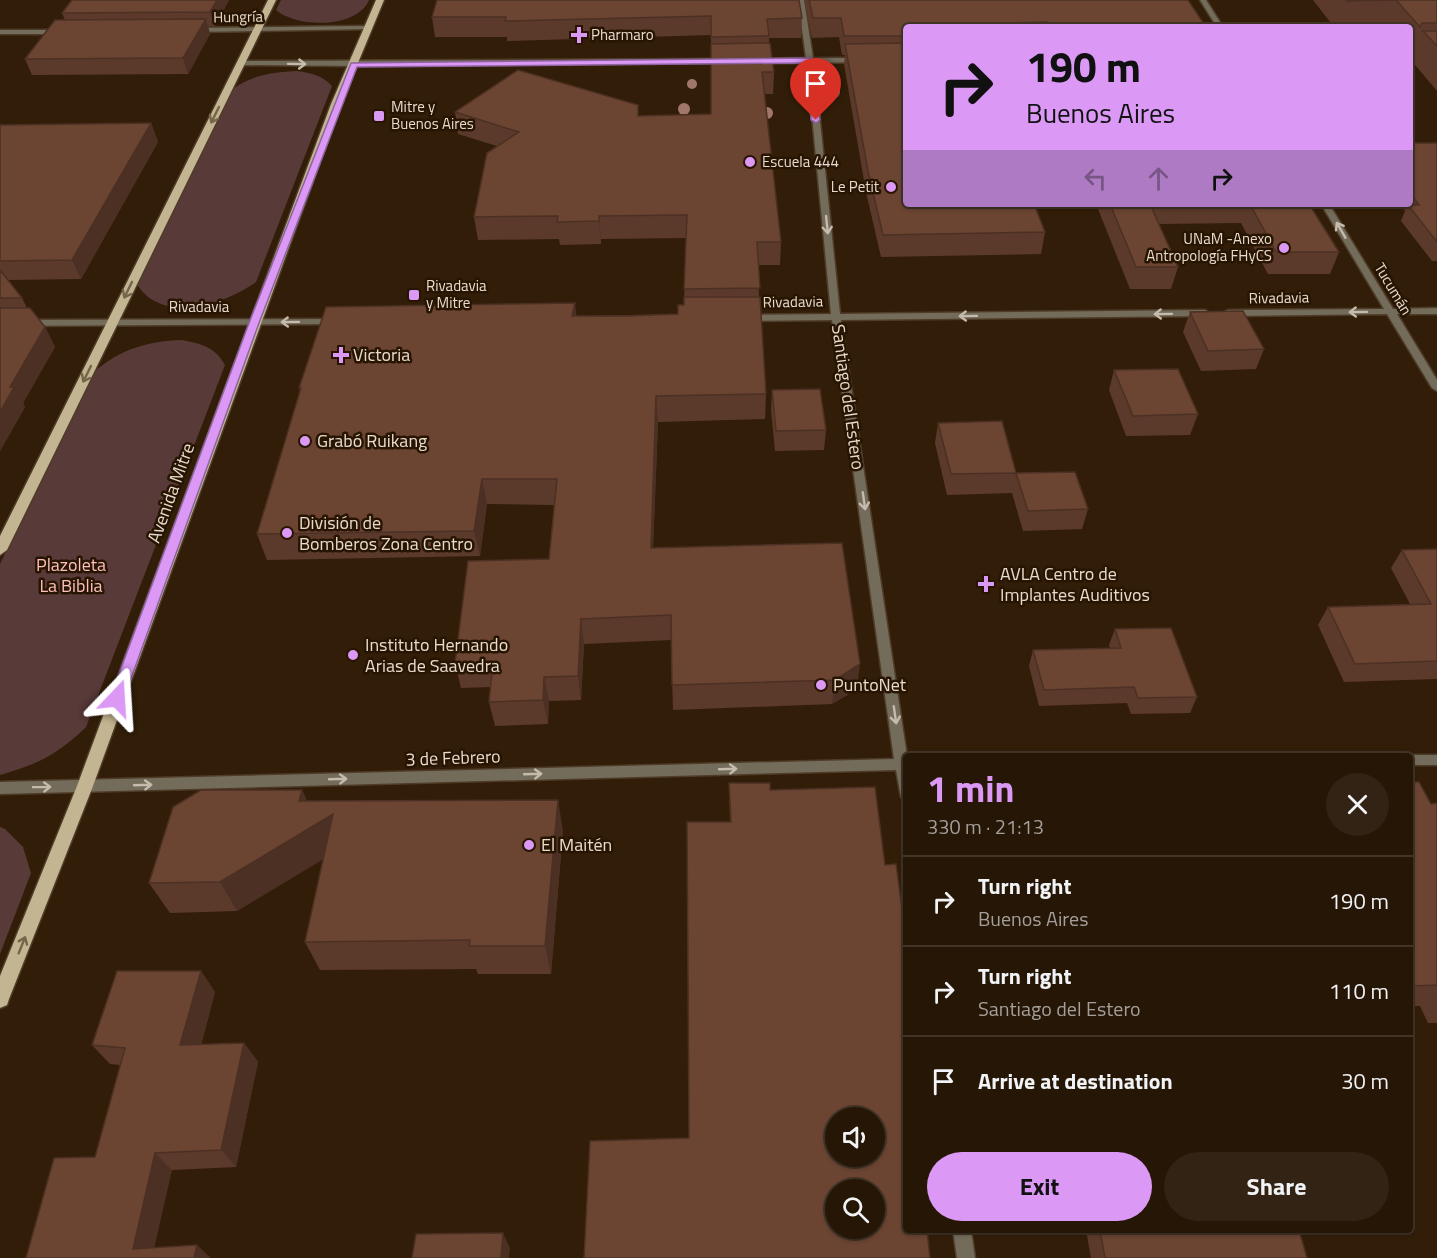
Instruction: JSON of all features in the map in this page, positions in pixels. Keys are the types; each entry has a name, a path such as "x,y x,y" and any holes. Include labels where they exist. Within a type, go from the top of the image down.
{"main road":[{"path":"0,550 272,0"},
{"name":"Avenida Mitre","path":"0,999 85,786 254,323 367,28 380,0"}],"street":[{"name":"Santiago del Estero","path":"801,0 810,60 836,317 903,757"},
{"path":"1203,0 1218,24"},
{"name":"Hungría","path":"187,30 367,28"},
{"path":"0,32 70,32"},
{"path":"1413,56 1437,56"},
{"path":"748,61 867,60"},
{"path":"241,63 738,61"},
{"name":"Tucumán","path":"1327,207 1437,388"},
{"name":"Rivadavia","path":"730,318 1437,311"},
{"name":"Rivadavia","path":"0,323 345,322"},
{"path":"1413,760 1437,760"},
{"name":"3 de Febrero","path":"0,788 903,764"},
{"path":"962,1233 966,1258"}],"green space":[{"path":"281,0 369,0 352,16 326,23 298,20 286,16 276,10"},
{"path":"297,71 316,75 332,86 256,282 228,297 194,307 162,304 148,297 137,284 233,89 248,80 263,75"},
{"name":"Plazoleta La Biblia","path":"182,340 207,347 217,354 225,365 86,727 56,752 25,767 0,775 0,564 95,371 115,357 146,344"},
{"path":"0,827 23,847 31,873 0,954"}],"building":[{"path":"72,0 217,0 210,12 62,13"},
{"path":"437,0 799,0 802,18 767,19 769,36 711,37 711,16 505,21 506,17 432,17"},
{"path":"809,0 1188,0 1204,24 1049,24 1048,22 903,24 903,36 844,36 841,18 813,18"},
{"path":"1346,0 1396,0 1346,1"},
{"path":"1396,0 1437,0 1437,23 1422,23 1420,27"},
{"path":"206,19 183,58 25,59 55,20"},
{"path":"1423,31 1437,31 1437,46"},
{"path":"770,43 774,72 762,72 781,242 757,242 760,288 684,289 687,215 599,216 599,221 557,222 558,216 474,217 487,153 519,132 455,112 518,70 638,105 638,116 711,114 711,44"},
{"path":"903,43 903,207 1035,207 1045,232 883,235 868,171 845,44"},
{"path":"151,123 72,260 0,261 0,125"},
{"path":"1413,143 1437,143 1437,242 1410,207 1419,205 1413,197"},
{"path":"1111,207 1151,207 1178,267 1136,267"},
{"path":"1252,207 1311,207 1339,252 1276,252"},
{"path":"0,270 22,298 0,298"},
{"path":"684,297 760,297 766,394 656,396 651,548 842,543 860,664 835,680 672,685 671,615 581,619 578,676 544,677 543,700 489,702 493,662 455,663 468,561 549,559 557,479 482,479 474,531 257,534 301,388 299,388 326,307 575,303 572,316 625,316 678,314 678,305 684,305"},
{"path":"0,308 30,308 45,327 10,387 14,387 0,412"},
{"path":"1243,311 1264,349 1208,351 1190,312"},
{"path":"1178,369 1198,414 1133,416 1114,370"},
{"path":"820,389 826,430 776,431 772,390"},
{"path":"1002,421 1016,473 951,474 938,423"},
{"path":"1075,472 1088,509 1028,511 1016,473"},
{"path":"1437,549 1437,661 1355,664 1328,607 1431,604 1402,550"},
{"path":"1171,628 1197,697 1138,698 1134,687 1044,690 1033,650 1121,648 1115,629"},
{"path":"1413,782 1419,782 1431,804 1437,803 1437,985 1413,986"},
{"path":"729,783 770,783 770,790 875,787 885,865 896,864 903,916 903,1233 927,1233 930,1258 584,1258 590,1141 689,1138 687,822 731,822"},
{"path":"201,790 302,790 299,801 558,800 545,946 469,946 470,940 305,942 333,814 220,882 149,883 173,807"},
{"path":"117,971 201,971 180,1045 244,1043 221,1150 155,1153 133,1249 197,1245 194,1258 26,1258 54,1158 95,1157 125,1048 92,1045"},
{"path":"503,1233 501,1258 412,1258 416,1234"},
{"path":"1101,1233 1300,1233 1307,1258 1105,1258"}],"place":[{"name":"Pharmaro","path":"579,35"},
{"name":"Mitre y Buenos Aires","path":"379,116"},
{"name":"Escuela 444","path":"750,162"},
{"name":"Le Petit","path":"891,187"},
{"name":"UNaM -Anexo Antropología FHyCS","path":"1284,248"},
{"name":"Rivadavia y Mitre","path":"414,295"},
{"name":"Victoria","path":"341,355"},
{"name":"Grabó Ruikang","path":"305,441"},
{"name":"División de Bomberos Zona Centro","path":"287,533"},
{"name":"AVLA Centro de Implantes Auditivos","path":"986,584"},
{"name":"Instituto Hernando Arias de Saavedra","path":"353,655"},
{"name":"PuntoNet","path":"821,685"},
{"name":"El Maitén","path":"529,845"}],"route":[{"path":"117,698 254,323 336,104 354,64 810,60 816,120"}]}
